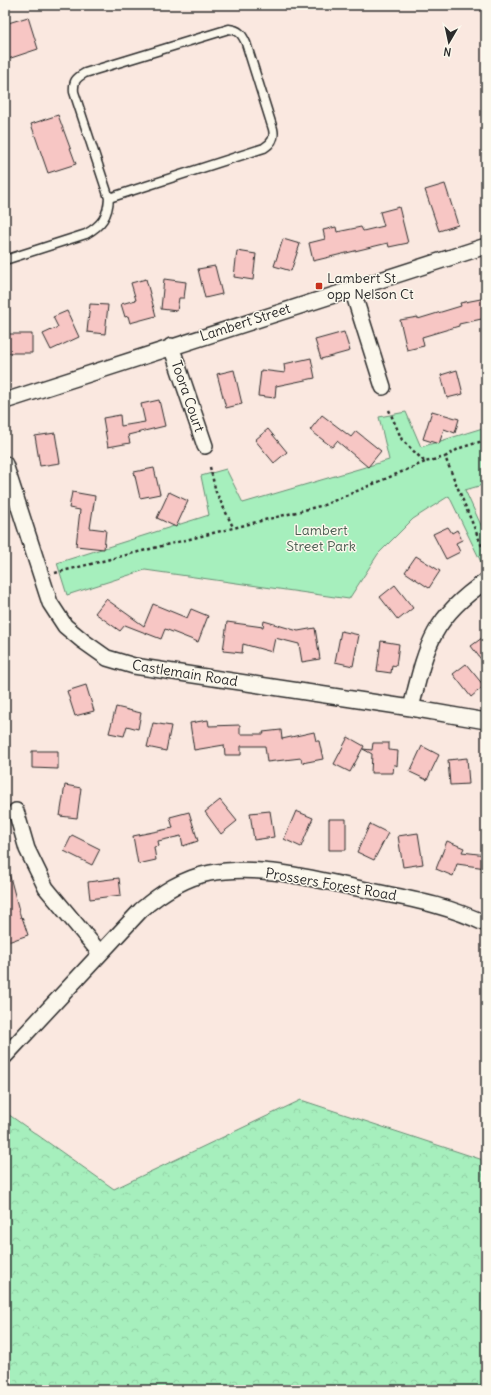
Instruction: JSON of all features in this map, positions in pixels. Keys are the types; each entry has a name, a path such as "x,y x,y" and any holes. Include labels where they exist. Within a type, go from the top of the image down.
{"street":[{"name":"Lambert Street","path":"5,401 171,346 486,246"},
{"path":"352,289 383,387"},
{"name":"Toora Court","path":"171,346 205,446"},
{"name":"Castlemain Road","path":"5,464 50,603 66,626 83,642 108,658 134,666 411,708 486,722"},
{"path":"411,708 428,646 439,623 455,605 486,581"},
{"path":"16,811 27,849 46,888 100,953"},
{"name":"Prossers Forest Road","path":"5,1056 141,910 166,890 196,876 225,871 263,871 309,878 440,905 486,924"}],"lane":[{"path":"5,260 86,234 97,228 104,220 108,209 109,198 74,92 76,77 229,30 236,30 240,33 246,43 273,129 274,135 269,145 264,148 109,198"}],"path":[{"path":"389,410 402,440 425,462"},
{"path":"50,574 100,563 234,527 324,505 425,462 446,457 460,448 486,440"},
{"path":"446,457 486,556"},
{"path":"210,467 216,492 234,527"}],"green space":[{"name":"Lambert Street Park","path":"406,412 421,447 486,427 486,484 465,490 486,536 486,567 484,568 449,496 413,519 378,554 349,599 145,570 67,595 57,563 209,515 201,476 226,469 243,503 389,460 379,417"},
{"path":"301,1100 486,1161 486,1390 5,1390 5,1112 114,1189"}],"building":[{"path":"28,17 38,49 5,60 5,24"},
{"path":"58,115 76,164 48,173 31,124"},
{"path":"445,184 458,225 439,231 425,190"},
{"path":"399,207 408,243 389,247 388,243 313,261 309,243 325,239 323,230 336,227 337,232 361,227 363,231 384,226 380,212"},
{"path":"283,239 300,244 291,271 274,266"},
{"path":"237,251 256,254 253,280 234,277"},
{"path":"215,266 222,294 205,298 198,269"},
{"path":"146,279 156,316 130,323 128,316 125,317 121,304 136,300 131,283"},
{"path":"164,279 186,282 184,298 179,298 177,311 161,309"},
{"path":"486,298 486,318 459,324 459,326 422,337 424,346 407,350 400,320 418,317 418,319 461,306 460,303"},
{"path":"90,304 108,305 105,334 87,332"},
{"path":"67,311 79,337 51,350 43,334 58,327 53,317"},
{"path":"344,332 350,351 321,359 315,340"},
{"path":"5,334 32,334 32,353 5,353"},
{"path":"311,358 315,378 276,386 275,398 258,396 261,370 285,373 284,364"},
{"path":"234,370 242,404 226,408 217,374"},
{"path":"457,370 463,394 447,398 441,375"},
{"path":"159,400 165,426 128,435 130,443 108,447 103,418 120,415 121,426 145,422 141,404"},
{"path":"432,411 459,419 455,433 444,429 439,444 423,439"},
{"path":"322,415 351,437 356,431 381,451 368,467 337,441 332,447 310,430"},
{"path":"268,429 287,452 274,463 255,440"},
{"path":"55,433 60,463 40,466 35,436"},
{"path":"154,468 160,494 140,498 134,472"},
{"path":"72,492 95,496 90,528 106,530 104,549 76,546 80,510 69,508"},
{"path":"169,492 188,501 176,527 157,518"},
{"path":"448,527 452,533 457,530 462,540 456,543 460,552 446,559 433,534"},
{"path":"416,556 440,571 429,588 405,572"},
{"path":"395,585 413,608 398,620 380,597"},
{"path":"106,599 144,626 153,604 187,618 191,609 208,616 198,642 165,629 161,639 125,625 120,631 95,613"},
{"path":"264,621 298,631 315,628 320,659 302,662 299,644 275,638 272,652 243,644 242,653 223,651 227,622 263,627"},
{"path":"341,631 359,635 353,666 335,662"},
{"path":"486,635 486,666 471,646"},
{"path":"381,641 399,644 396,666 392,665 391,673 377,671"},
{"path":"466,664 484,686 471,697 453,674"},
{"path":"86,685 94,711 75,716 67,691"},
{"path":"116,707 141,713 138,729 127,726 124,736 109,733"},
{"path":"208,720 209,726 240,725 240,734 264,734 263,732 281,730 282,739 314,732 316,741 319,741 323,759 302,763 301,758 267,762 265,746 241,746 241,755 225,755 224,745 194,750 190,723"},
{"path":"153,723 171,726 166,751 147,747"},
{"path":"348,737 364,746 350,772 334,764"},
{"path":"373,743 389,743 389,750 398,751 397,766 394,764 393,773 371,773 372,754 363,749 372,750"},
{"path":"422,746 439,755 427,780 410,772"},
{"path":"32,751 58,751 58,769 32,768"},
{"path":"467,758 469,784 450,785 448,760"},
{"path":"65,785 81,788 77,818 60,816"},
{"path":"220,800 237,821 221,834 205,812"},
{"path":"270,811 274,837 254,840 250,813"},
{"path":"296,811 313,818 301,847 284,839"},
{"path":"189,812 198,841 183,846 181,836 158,841 159,846 154,847 156,860 138,864 133,836 173,828 170,817"},
{"path":"329,819 346,819 346,850 329,850"},
{"path":"370,824 388,833 374,860 357,852"},
{"path":"418,833 423,864 403,867 398,836"},
{"path":"72,835 100,849 92,865 64,851"},
{"path":"447,841 464,848 462,852 486,855 486,868 457,864 453,876 436,869"},
{"path":"9,873 21,918 22,917 28,935 5,943 5,874"},
{"path":"119,878 121,895 90,899 88,882"}],"place":[{"name":"Lambert St opp Nelson Ct","path":"319,286"}]}
